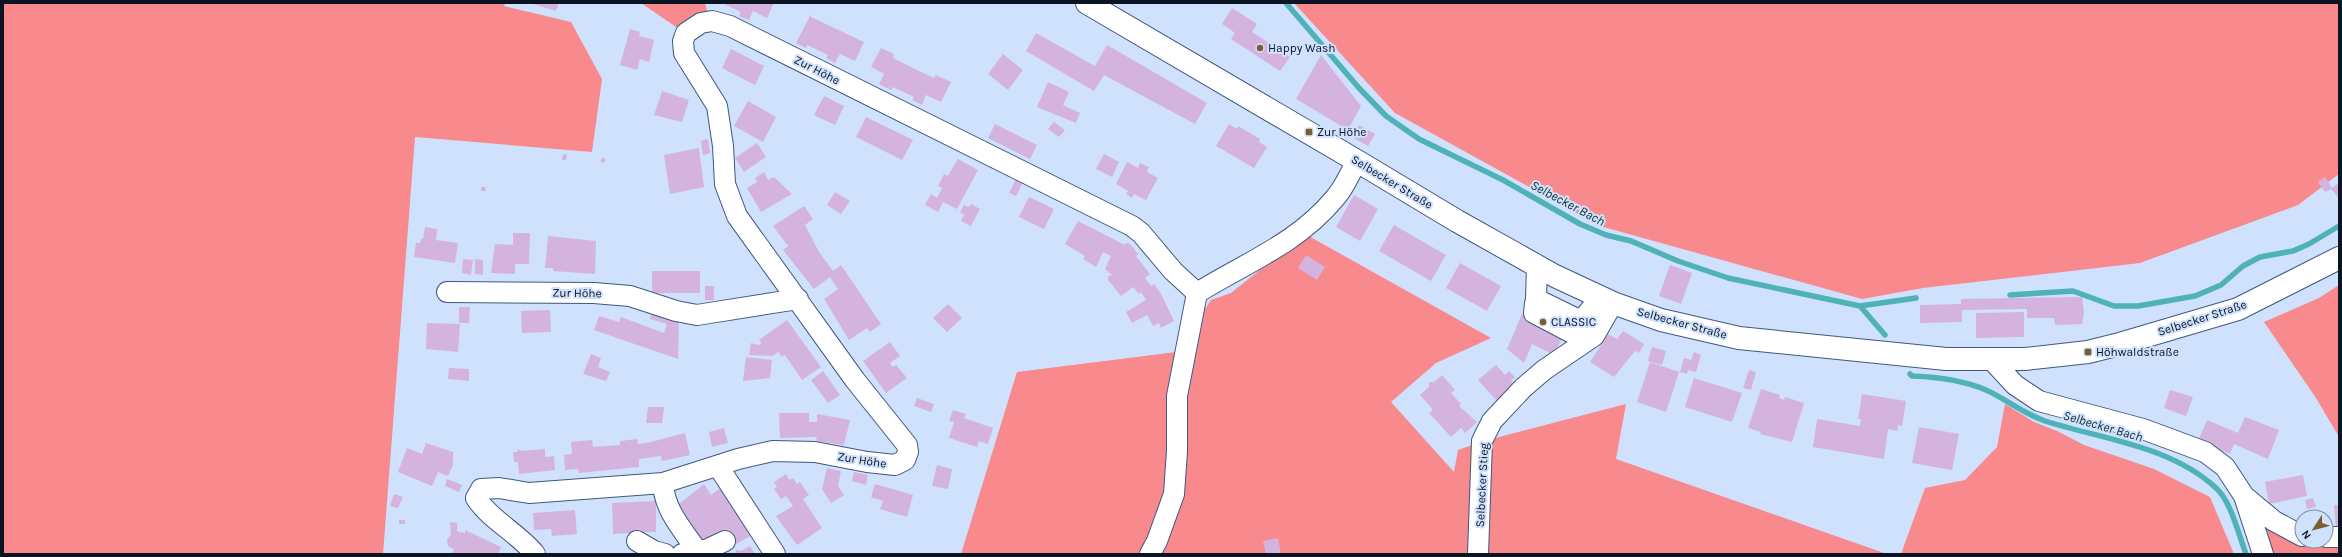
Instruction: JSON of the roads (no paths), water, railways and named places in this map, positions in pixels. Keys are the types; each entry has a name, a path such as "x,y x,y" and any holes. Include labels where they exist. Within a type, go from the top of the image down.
{"main road":[{"name":"Selbecker Straße","path":"1087,3 1358,161 1457,221 1537,266 1607,300 1668,322 1761,341 1946,359 2026,359 2088,352 2238,309 2339,258"}],"street":[{"name":"Zur Höhe","path":"535,554 512,530 480,505 476,498 481,489 500,488 529,493 663,483 738,459 773,451 815,452 867,462 895,465 905,460 908,452 907,445 854,380 737,216 725,184 723,146 717,106 684,52 683,41 686,33 701,23 712,21 730,26 1132,226 1141,233 1173,271 1196,293"},
{"path":"1150,554 1157,541 1174,494 1177,451 1177,396 1196,293 1267,254 1310,223 1336,197 1358,161"},
{"path":"1537,266 1536,299 1581,321 1607,300"},
{"name":"Zur Höhe","path":"447,292 594,293 630,296 676,311 697,315 798,300"},
{"name":"Selbecker Stieg","path":"1478,554 1482,441 1492,421 1523,388 1544,370 1594,336 1607,300"},
{"path":"1991,359 2015,385 2039,401 2143,429 2205,452 2225,467 2244,496 2263,554"},
{"path":"718,466 775,554"},
{"path":"663,483 663,498 690,553 725,540"},
{"path":"2244,496 2274,521 2294,532"},
{"path":"637,541 654,551 665,554"}],"waterway":[{"name":"Selbecker Bach","path":"1286,3 1359,88 1386,116 1419,139 1503,180 1580,224 1606,235 1631,241 1678,261 1728,278 1860,306 1885,335"},
{"path":"2010,295 2073,291 2114,306 2138,306 2195,296 2221,285 2243,266 2260,257 2293,251 2309,244 2339,226"},
{"path":"1860,306 1916,298"},
{"name":"Selbecker Bach","path":"1910,374 1912,376 1931,377 1968,384 1986,390 2045,421 2135,446 2178,462 2198,474 2216,488 2221,494 2226,501 2234,519 2246,554"}],"place":[{"name":"Happy Wash","path":"1260,48"},
{"name":"Zur Höhe","path":"1309,132"},
{"name":"CLASSIC","path":"1543,322"},
{"name":"Höhwaldstraße","path":"2088,352"}]}
